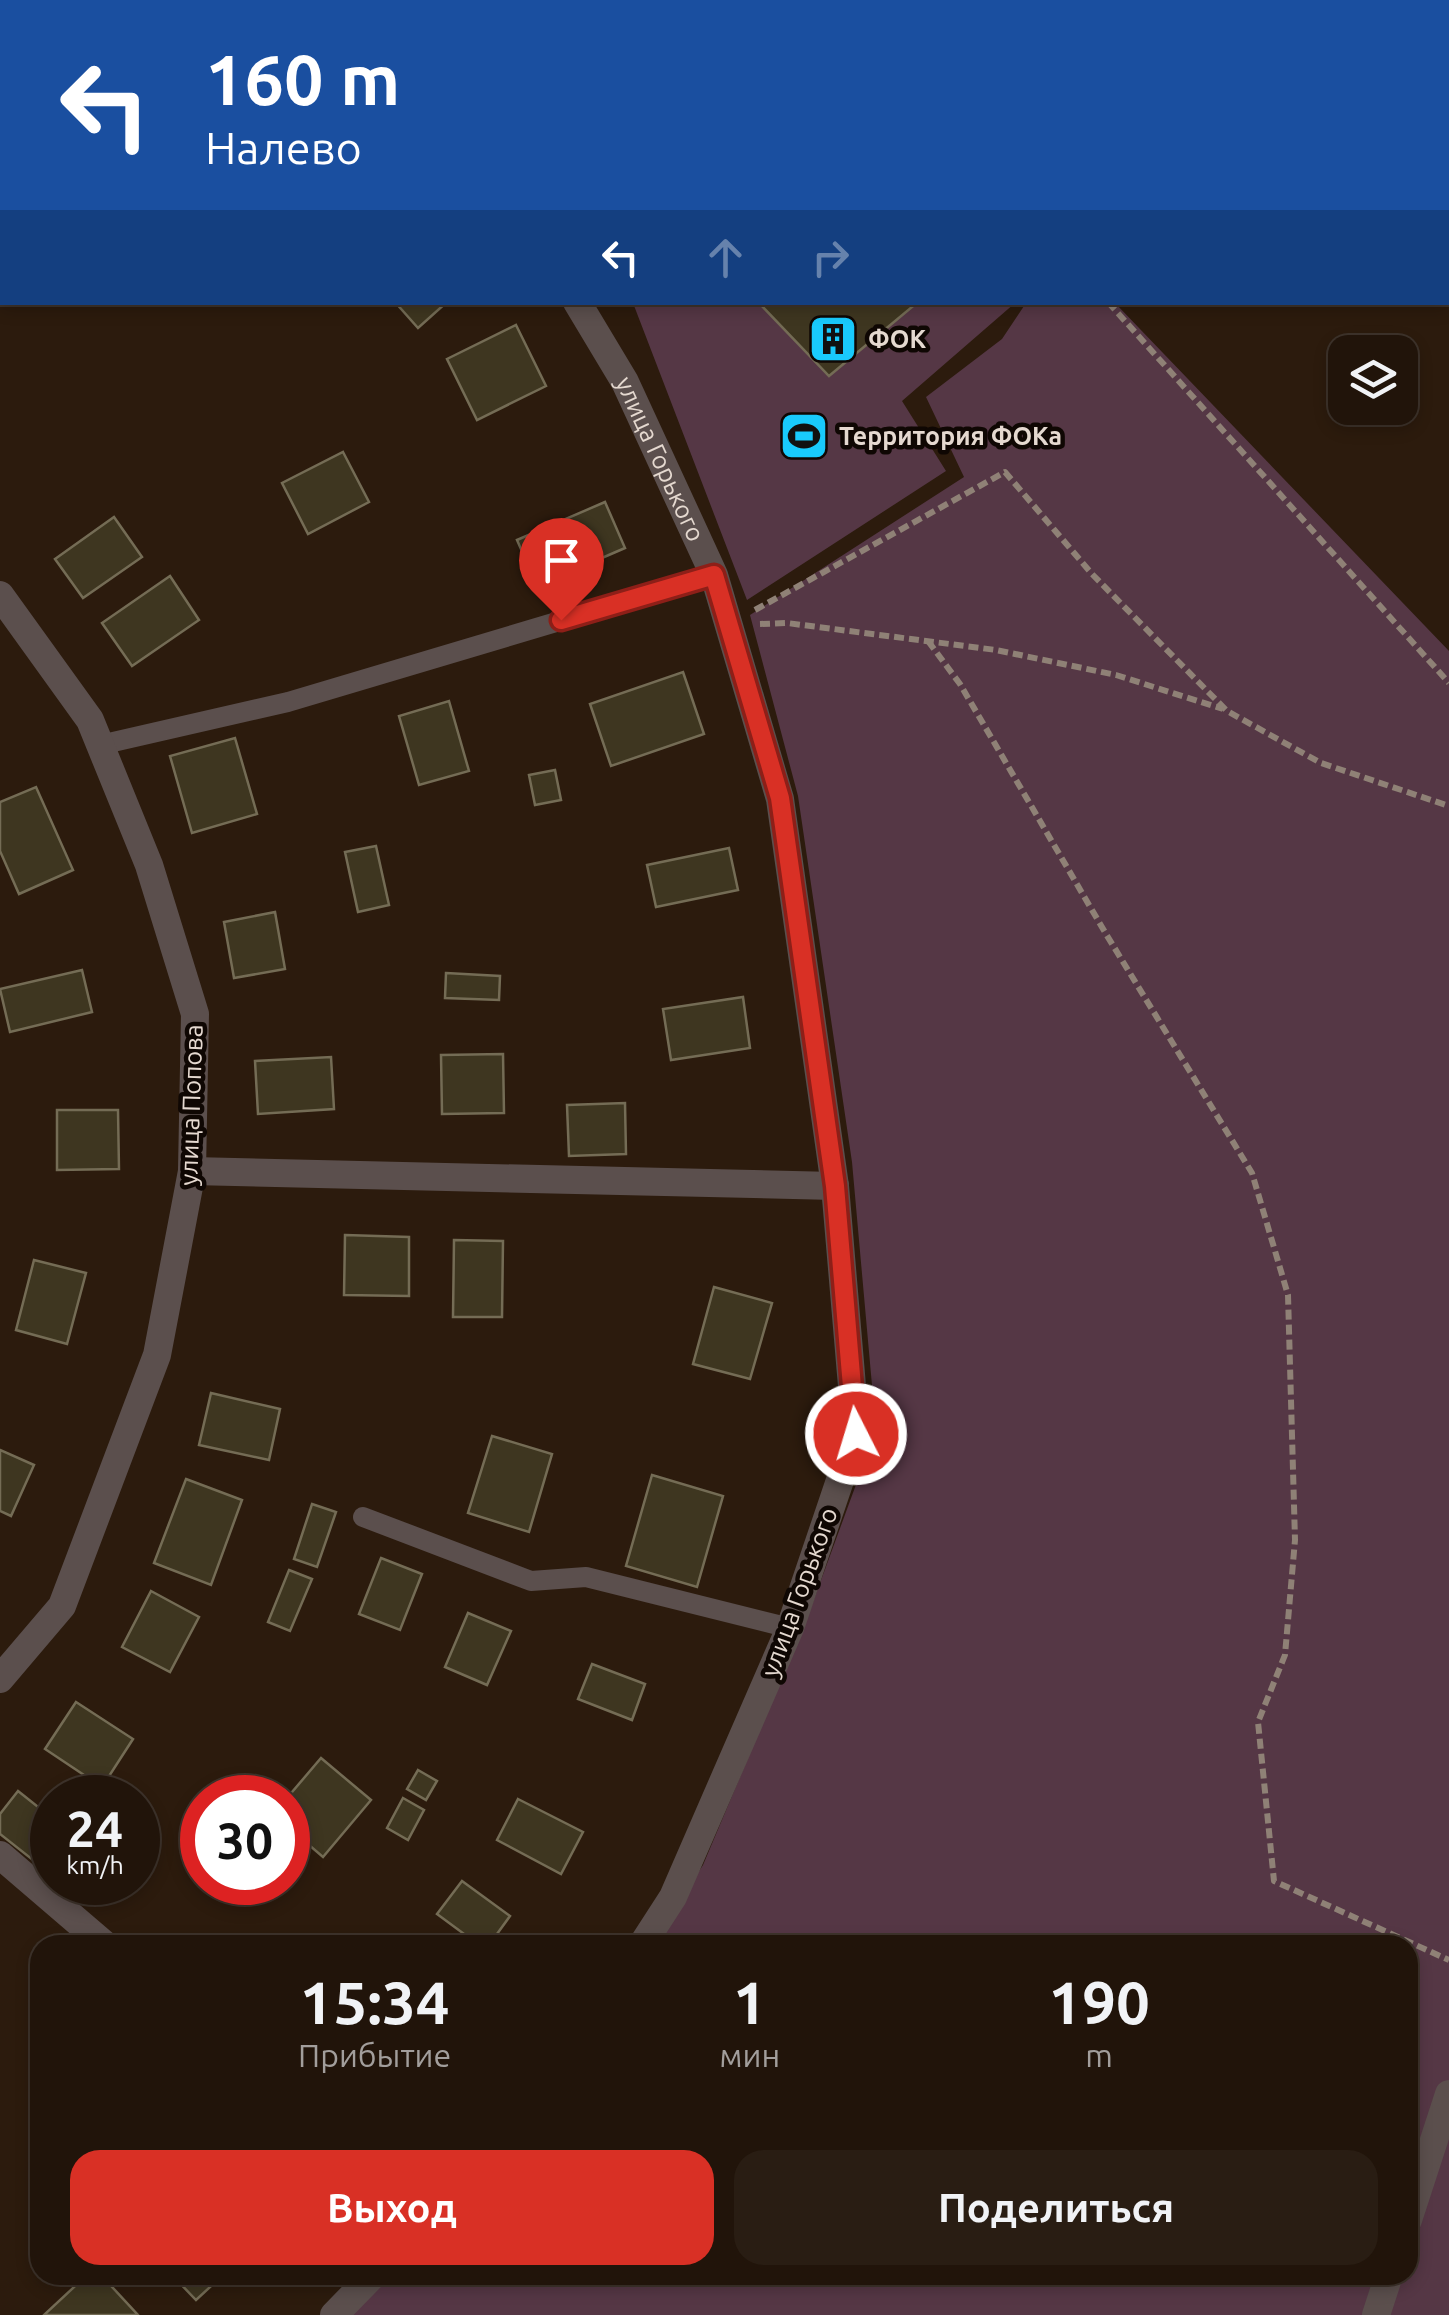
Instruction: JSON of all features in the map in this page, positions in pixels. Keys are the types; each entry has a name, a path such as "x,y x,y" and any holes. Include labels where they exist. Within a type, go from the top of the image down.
{"street":[{"name":"улица Горького","path":"579,305 625,382 714,575 780,798 835,1186 856,1434 790,1628 674,1896 649,1935"},
{"name":"улица Попова","path":"0,594 90,720 149,865 195,1014 192,1170 157,1355 62,1606 0,1679"},
{"path":"192,1170 835,1186"},
{"path":"0,1855 92,1935"},
{"path":"1418,2189 1449,2094"},
{"path":"334,2315 363,2285"},
{"path":"1376,2315 1386,2285"}],"lane":[{"path":"100,745 288,702 714,575"},
{"path":"363,1517 530,1581 586,1576 790,1628"}],"path":[{"path":"1111,305 1449,683"},
{"path":"729,624 1005,472 1092,574 1227,711"},
{"path":"729,624 787,623 928,641 996,650 1116,675 1227,711 1322,763 1449,806"},
{"path":"928,641 960,684 1106,934 1252,1172 1288,1295 1294,1540 1285,1655 1258,1722 1274,1882 1393,1935"},
{"path":"1418,1946 1449,1960"}],"shaded area":[{"name":"Территория ФОКа","path":"634,305 1013,305 902,401 946,471 747,600"},
{"path":"1025,305 1117,305 1449,651 1449,2315 341,2315 370,2285 1418,2285 1418,1935 658,1935 703,1865 809,1613 876,1430 852,1162 798,796 750,615 964,477 926,397 1002,339"}],"building":[{"path":"398,305 444,305 418,328"},
{"name":"ФОК","path":"761,305 914,305 829,376"},
{"path":"516,325 546,386 477,420 447,359"},
{"path":"343,452 369,502 308,534 282,483"},
{"path":"605,502 625,548 537,586 517,540"},
{"path":"114,517 142,557 83,598 55,559"},
{"path":"170,576 199,620 132,666 102,623"},
{"path":"683,672 704,734 611,766 590,704"},
{"path":"449,701 469,771 419,785 399,716"},
{"path":"235,738 257,814 192,833 170,756"},
{"path":"555,770 561,800 535,805 529,775"},
{"path":"36,787 73,870 19,894 0,851 0,802"},
{"path":"376,846 389,905 358,912 345,852"},
{"path":"729,848 738,890 656,907 647,865"},
{"path":"275,912 285,969 234,978 224,922"},
{"path":"82,970 92,1012 10,1032 0,989"},
{"path":"446,973 500,976 499,1000 445,998"},
{"path":"743,997 750,1048 671,1060 663,1009"},
{"path":"503,1054 504,1113 442,1114 441,1055"},
{"path":"331,1057 334,1109 258,1114 255,1061"},
{"path":"625,1103 626,1154 569,1156 567,1105"},
{"path":"57,1110 118,1110 119,1169 57,1170"},
{"path":"345,1235 409,1237 409,1296 344,1295"},
{"path":"454,1240 503,1241 502,1317 453,1317"},
{"path":"34,1260 86,1273 67,1344 16,1330"},
{"path":"714,1287 772,1303 750,1379 693,1364"},
{"path":"211,1393 280,1409 269,1460 199,1445"},
{"path":"492,1436 552,1454 529,1532 468,1513"},
{"path":"0,1450 34,1465 11,1516 0,1511"},
{"path":"652,1475 723,1496 697,1587 626,1566"},
{"path":"186,1479 242,1500 211,1585 154,1563"},
{"path":"312,1504 336,1512 317,1567 294,1559"},
{"path":"381,1558 422,1574 400,1630 359,1614"},
{"path":"289,1570 312,1579 290,1631 268,1622"},
{"path":"151,1591 199,1617 170,1672 122,1647"},
{"path":"468,1613 511,1631 487,1685 445,1667"},
{"path":"592,1664 645,1684 632,1720 578,1699"},
{"path":"76,1702 133,1739 110,1775 84,1775 45,1749"},
{"path":"321,1758 371,1800 323,1857 310,1846 310,1775 307,1775"},
{"path":"418,1770 437,1781 426,1800 407,1789"},
{"path":"18,1791 30,1801 30,1858 0,1834 0,1814"},
{"path":"403,1798 424,1810 408,1840 387,1828"},
{"path":"518,1799 583,1832 561,1874 497,1840"},
{"path":"462,1881 510,1916 496,1935 465,1935 437,1914"},
{"path":"76,2285 110,2285 138,2315 44,2315"},
{"path":"182,2285 212,2285 196,2300"}],"place":[{"name":"ФОК","path":"833,339"},
{"name":"Территория ФОКа","path":"804,436"}],"route":[{"path":"561,620 714,575 780,798 835,1186 856,1434"}]}
